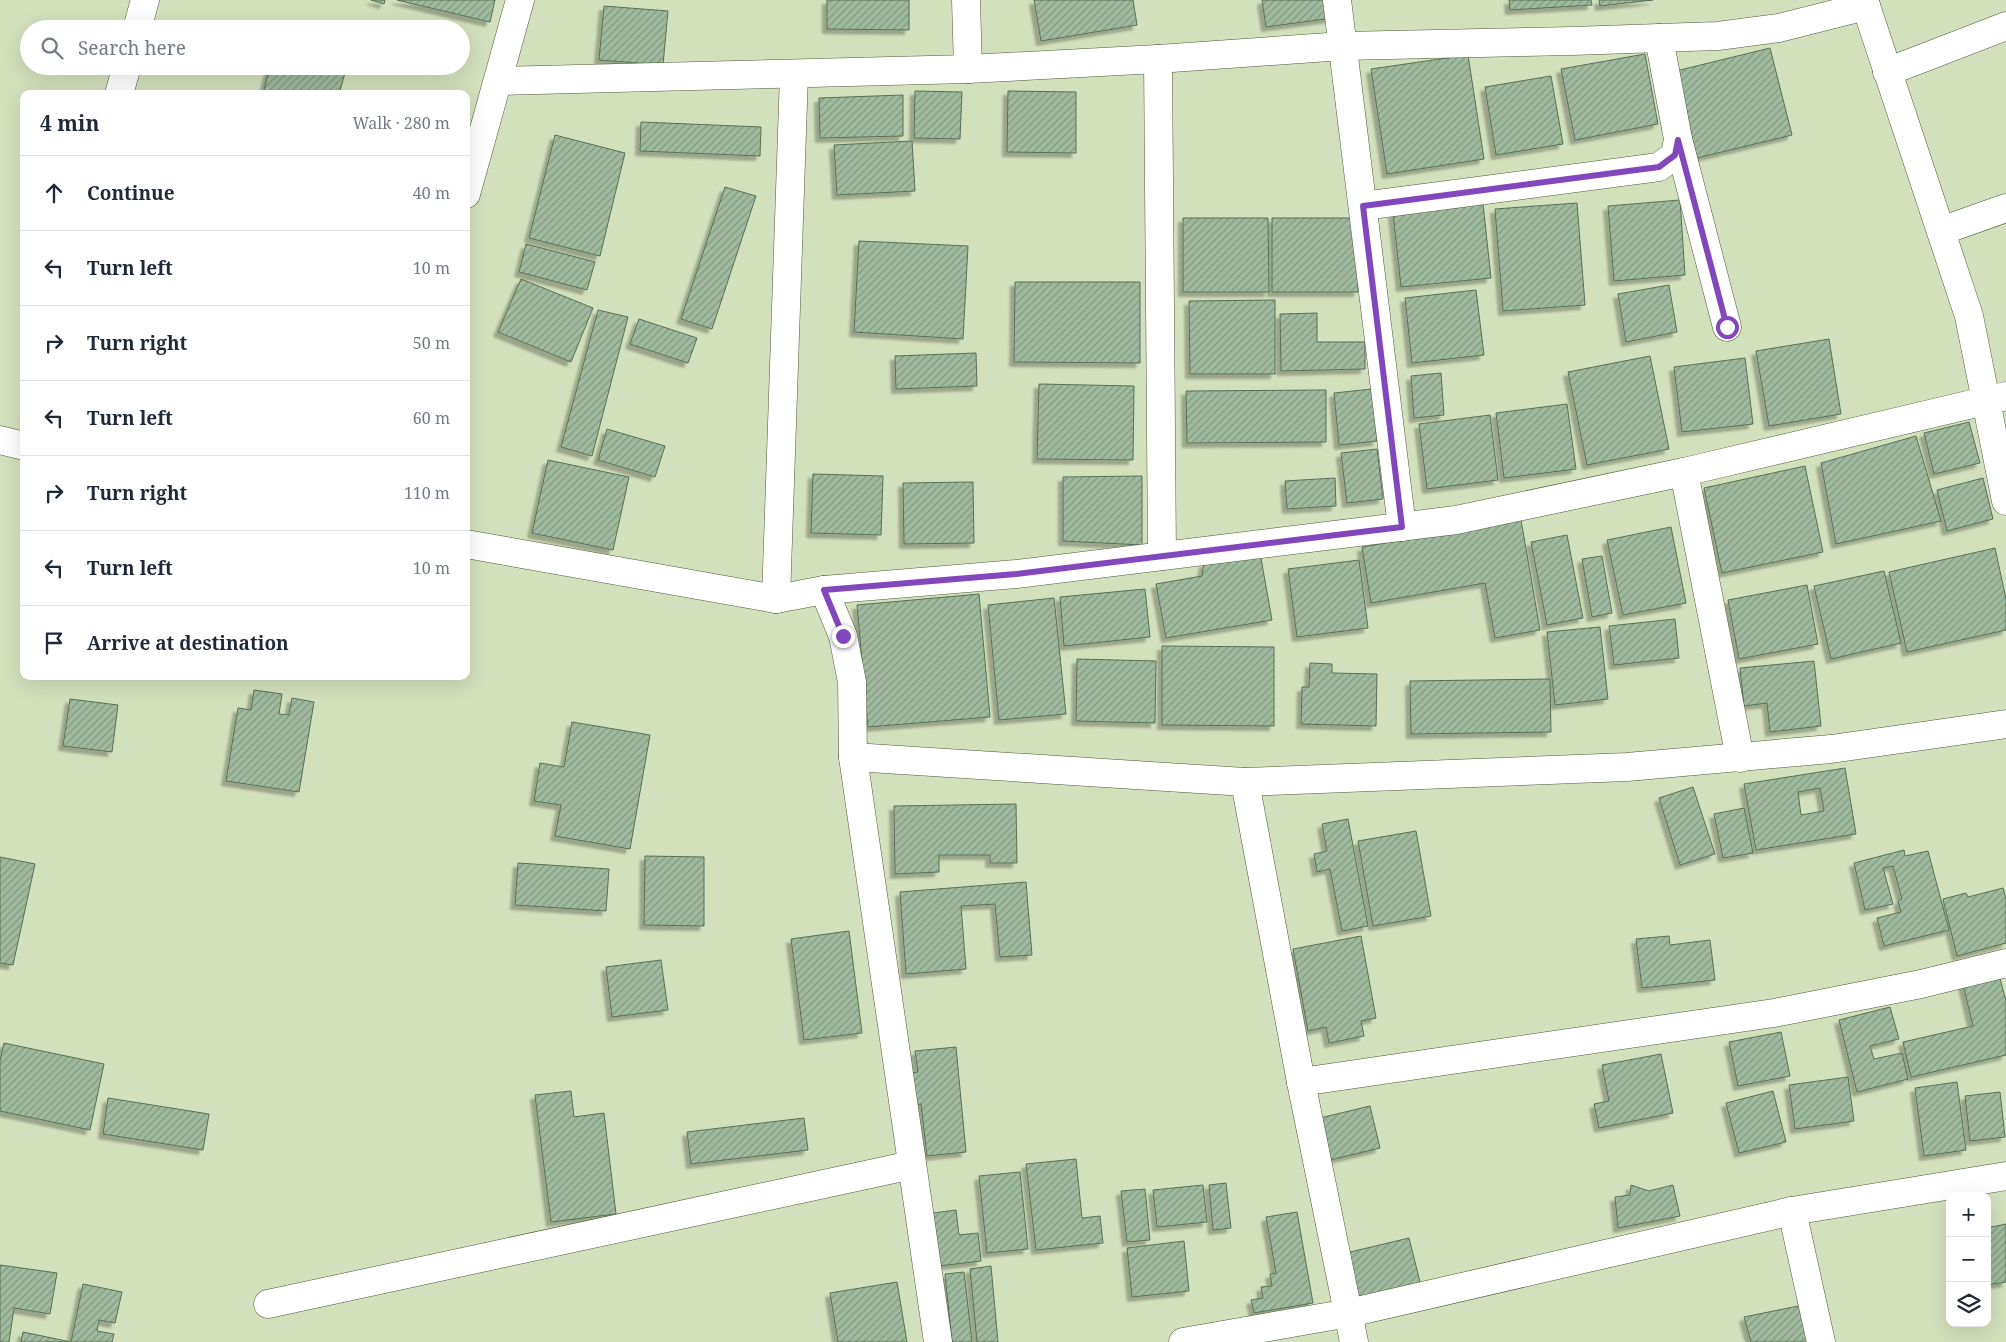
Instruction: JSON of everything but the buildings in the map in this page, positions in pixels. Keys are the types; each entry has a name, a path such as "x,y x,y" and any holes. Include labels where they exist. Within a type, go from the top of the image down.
{"street":[{"path":"139,20 145,0"},
{"path":"470,180 520,0"},
{"path":"966,0 968,70"},
{"path":"1338,0 1402,527"},
{"path":"498,81 968,70 1343,46 1718,36 1779,28 1865,3 1996,397 2006,502"},
{"path":"1887,72 2006,26"},
{"path":"1659,38 1678,140 1727,327"},
{"path":"1158,59 1162,556"},
{"path":"776,599 794,74"},
{"path":"120,90 124,75"},
{"path":"1363,206 1659,167 1675,155 1678,140"},
{"path":"1941,230 2006,208"},
{"path":"470,545 776,599 824,590 1016,574 1456,520 1684,472 1996,397"},
{"path":"0,440 20,445"},
{"path":"1684,472 1740,758"},
{"path":"824,590 843,636 852,682 853,756 938,1342"},
{"path":"853,756 1245,782 1627,767 1831,749 2006,724"},
{"path":"1245,782 1301,1082 1354,1342"},
{"path":"1301,1082 1774,1013 1921,984 2006,963"},
{"path":"268,1304 912,1166"},
{"path":"1183,1342 1349,1313 1792,1211 2006,1176"},
{"path":"1792,1211 1821,1342"}],"route":[{"path":"843,636 824,590 1016,574 1402,527 1363,206 1659,167 1675,155 1678,140 1727,327"}]}
